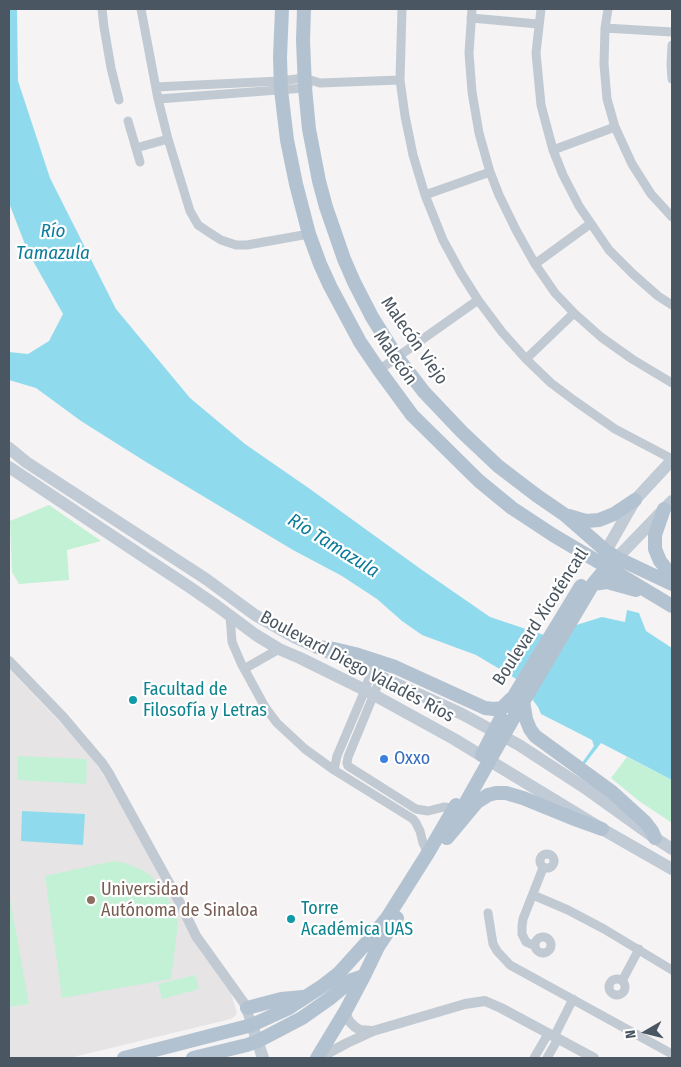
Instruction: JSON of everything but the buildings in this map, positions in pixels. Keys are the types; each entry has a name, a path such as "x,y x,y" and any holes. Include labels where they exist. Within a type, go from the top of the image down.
{"main road":[{"name":"Malecón","path":"282,9 281,86 287,140 296,184 309,234 320,264 360,342 412,415 479,481 512,508 553,535 607,559 649,592 672,606"},
{"name":"Malecón Viejo","path":"304,9 304,83 309,129 319,181 344,259 372,317 424,392 498,466 565,515 607,559 672,584"},
{"name":"Boulevard Diego Valadés Ríos","path":"9,448 26,462 206,579 246,609 294,637 462,714 519,745 588,790 672,849"},
{"name":"Boulevard Xicoténcatl","path":"457,808 517,700 607,559 634,500 672,459"},
{"name":"Boulevard Diego Valadés Ríos","path":"9,466 279,649 370,692 454,739 672,869"},
{"path":"565,515 586,521 599,520 614,514 634,500"},
{"path":"668,505 655,535 655,549 660,561 672,576"},
{"name":"Boulevard Xicoténcatl","path":"607,559 668,505"},
{"path":"589,585 610,582 649,592"},
{"path":"317,647 355,654 394,667 485,708 502,708 517,700 530,730 535,736 612,792 645,822 655,838"},
{"path":"318,1058 346,1010 378,948 447,838 477,802 488,795 500,792 506,793 602,828"},
{"path":"447,838 457,808"},
{"path":"124,1058 252,1025 287,1009 339,973 387,918 457,808"},
{"path":"201,1058 258,1041 302,1018 352,980 364,976"},
{"path":"247,1008 281,999 306,996"},
{"path":"252,1025 263,1058"}],"street":[{"path":"102,9 111,68 119,100"},
{"path":"141,9 158,99 168,139 190,211 198,225 227,242 247,245 309,234"},
{"path":"402,9 400,80 405,116 413,155 425,195 442,240 478,300 502,332 551,383 615,429 672,459"},
{"path":"541,9 536,53 541,105 553,150 563,176 590,224 609,250 658,296 672,305"},
{"path":"608,9 605,28 604,64 607,99 614,128 632,164 651,194 672,217"},
{"path":"538,24 471,13 469,53 472,92 479,133 490,172 499,196 516,230 535,264 555,293 574,313 609,342 632,359 672,383"},
{"path":"605,28 672,32"},
{"path":"672,45 672,79"},
{"path":"158,99 304,83 400,80"},
{"path":"156,87 281,86"},
{"path":"128,121 140,162"},
{"path":"553,150 614,128"},
{"path":"136,148 168,139"},
{"path":"425,195 490,172"},
{"path":"535,264 590,224"},
{"path":"379,370 478,300"},
{"path":"526,359 574,313"},
{"path":"230,616 232,642 264,707 277,723 305,749 334,770 413,820 420,831 428,853"},
{"path":"244,669 279,649"},
{"path":"9,661 63,717 102,763 120,792 196,936 244,1003 252,1025"},
{"path":"376,675 348,757 348,766 416,809 428,811 444,807 457,808"},
{"path":"334,770 337,756 370,692"},
{"path":"535,946 526,942 521,931 523,919 543,868"},
{"path":"533,895 568,910 639,949 672,970"},
{"path":"488,913 493,944 510,965 672,1054"},
{"path":"622,981 639,949"},
{"path":"547,1058 553,1037 573,999"},
{"path":"318,1058 373,1031 473,1002 484,1001 501,1008 594,1058"},
{"path":"346,1010 349,1021 355,1027 360,1030 373,1031"},
{"path":"534,1058 553,1037"}],"shaded area":[{"name":"Universidad Autónoma de Sinaloa","path":"9,669 84,747 101,771 200,950 231,993 237,1013 231,1019 69,1058 9,1058"}],"green space":[{"path":"49,505 101,541 67,550 69,580 19,584 12,572 10,521"},
{"path":"18,756 87,759 86,784 17,780"},
{"path":"627,757 672,780 672,823 639,801 611,778"},
{"path":"114,861 125,863 151,876 165,894 176,913 178,924 171,979 62,998 45,876"},
{"path":"9,893 29,1004 9,1007"},
{"path":"195,975 199,989 162,999 158,984"}],"water":[{"name":"Río Tamazula","path":"9,9 17,9 18,81 50,178 116,309 190,398 245,444 490,617 544,635 602,617 625,622 627,610 639,613 646,631 672,648 672,780 601,743 584,765 582,763 594,746 592,740 541,714 518,680 476,655 422,635 402,621 377,599 342,576 293,550 146,462 81,421 36,388 9,380 9,352 28,354 49,341 63,314 28,252 9,203"},
{"path":"22,811 85,814 83,845 21,841"}],"place":[{"name":"Facultad de Filosofía y Letras","path":"133,700"},
{"name":"Oxxo","path":"384,759"},
{"name":"Universidad Autónoma de Sinaloa","path":"91,900"},
{"name":"Torre Académica UAS","path":"291,919"}]}
